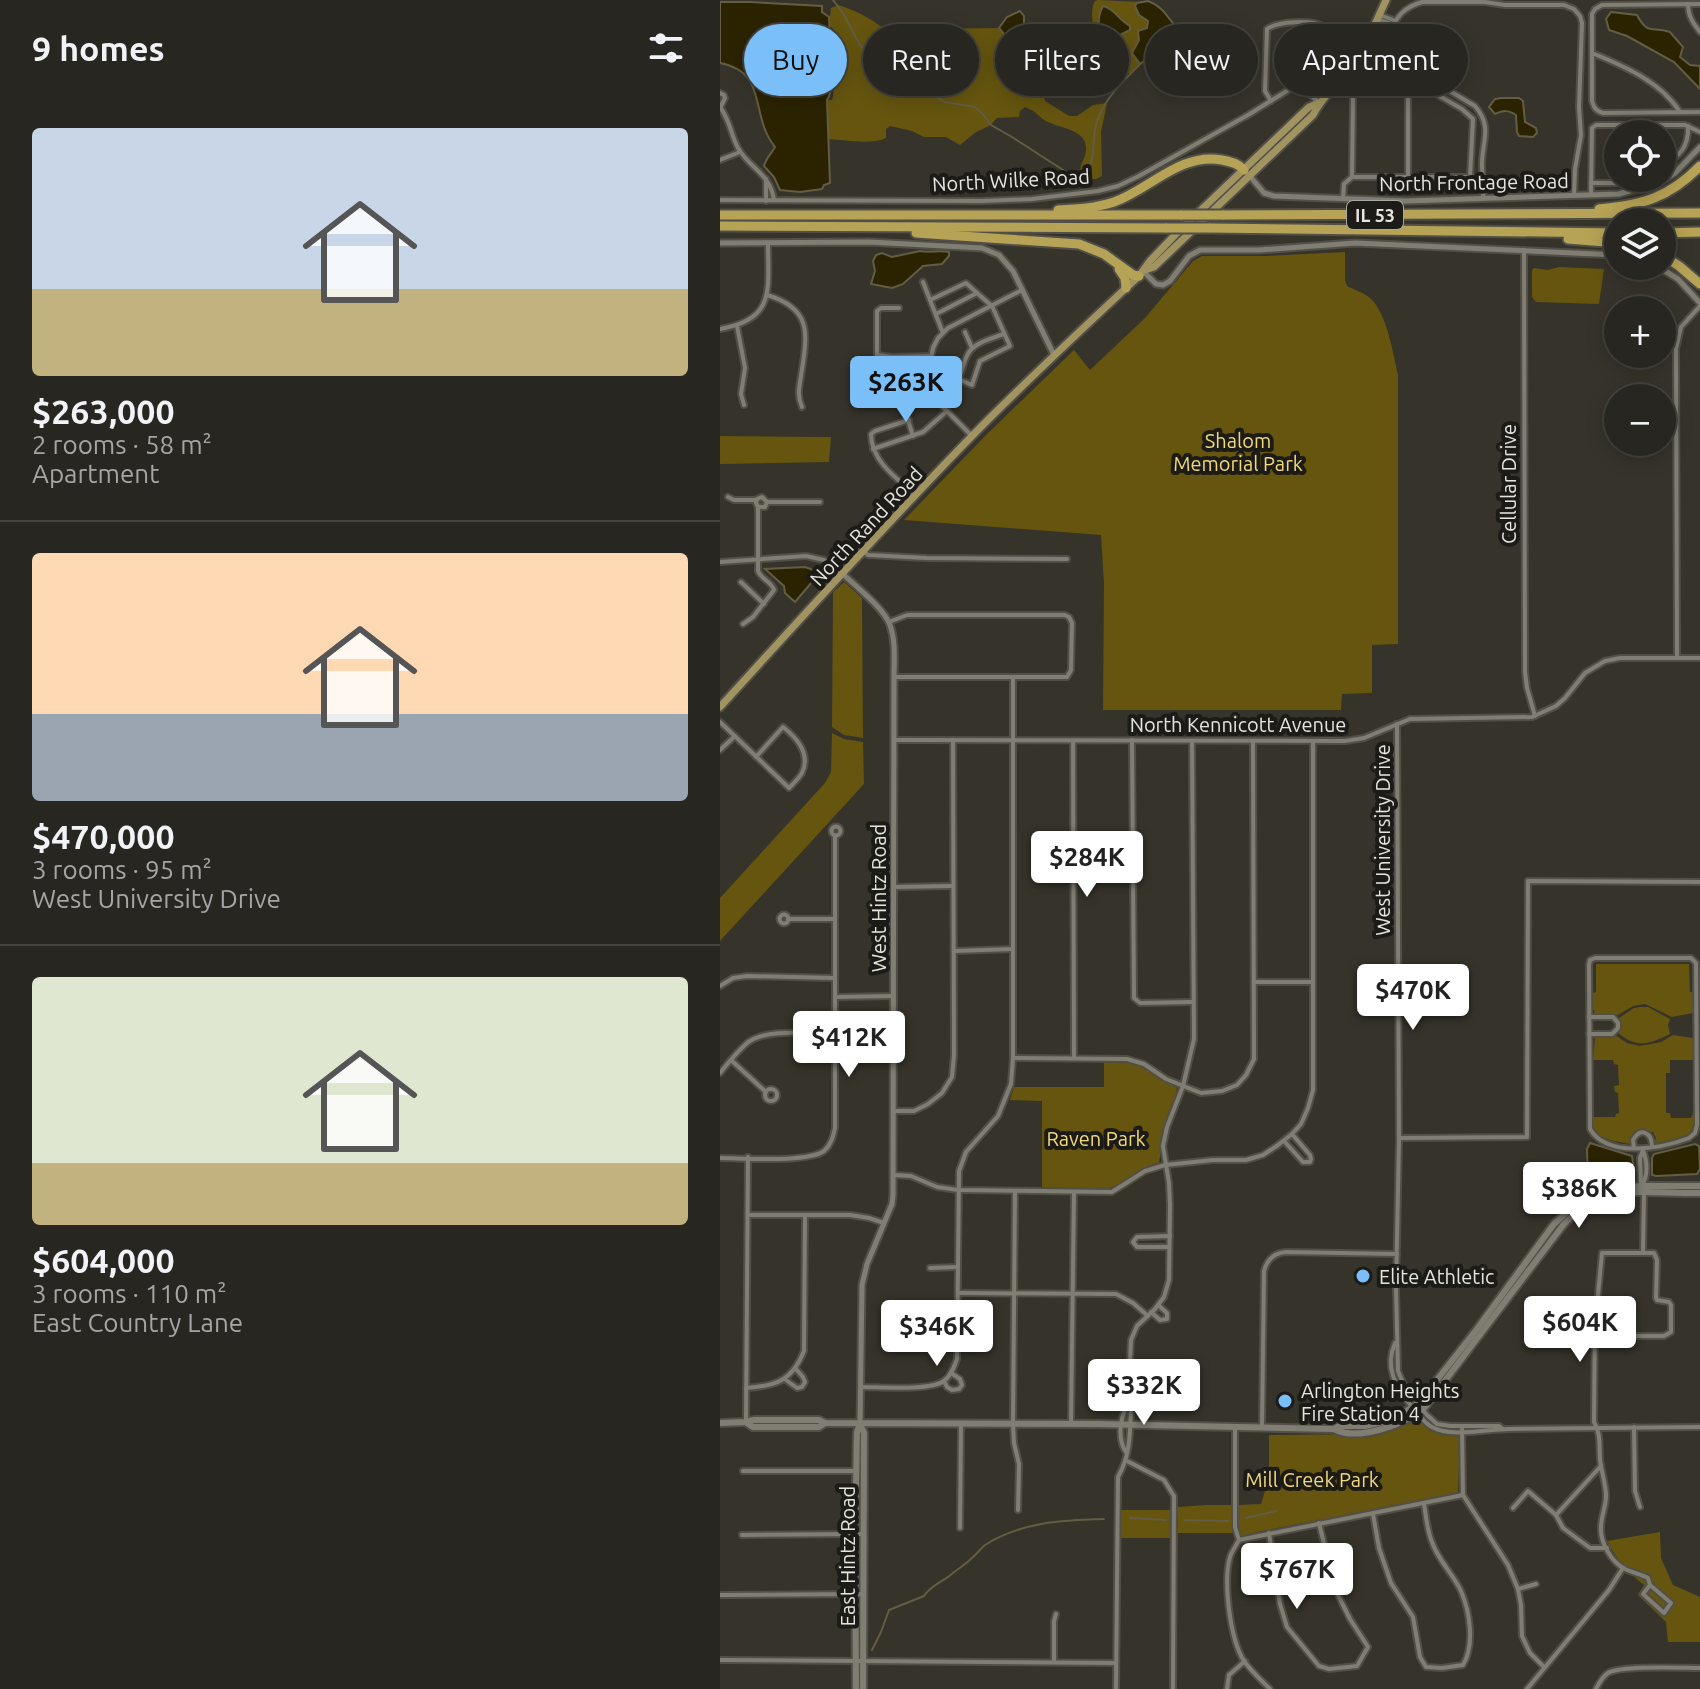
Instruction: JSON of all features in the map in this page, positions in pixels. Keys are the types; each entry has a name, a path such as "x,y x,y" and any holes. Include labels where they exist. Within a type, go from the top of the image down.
{"highway":[{"path":"957,215 1096,207 1125,197 1199,159 1226,161 1240,165 1247,172"},
{"name":"IL 53","path":"720,215 1528,213 1637,204 1672,190 1700,166"},
{"path":"1528,213 1700,213"},
{"name":"IL 53","path":"720,226 1346,229 1504,233 1604,242"},
{"path":"886,227 904,232 1079,244 1096,250 1133,275 1141,274"},
{"path":"1676,233 1700,232"},
{"path":"1504,233 1604,233"},
{"path":"1114,263 1125,278 1126,288"},
{"path":"1676,265 1700,284"}],"main road":[{"name":"North Rand Road","path":"1374,24 1386,0"},
{"name":"North Rand Road","path":"720,707 972,436 1141,274 1150,261 1247,172 1309,107 1319,103 1325,96"},
{"path":"720,1423 819,1420 825,1423 860,1424 1130,1424 1334,1429 1339,1426 1378,1424 1418,1409 1567,1210 1602,1190 1700,1186"},
{"path":"1643,1189 1700,1193"},
{"name":"East Hintz Road","path":"860,1424 856,1471 863,1689"},
{"name":"East Hintz Road","path":"859,1535 864,1433 860,1424"},
{"name":"East Hintz Road","path":"856,1689 860,1662"}],"street":[{"path":"1483,198 1482,161 1486,128 1483,115 1475,106 1406,65 1397,56 1392,41 1395,23 1405,10 1422,2 1564,5 1580,16 1581,135 1574,195"},
{"path":"1688,4 1692,22 1700,32"},
{"path":"1700,4 1602,5 1592,14 1592,101 1597,111 1700,112"},
{"path":"1378,17 1395,23"},
{"path":"1275,24 1318,24"},
{"path":"1271,101 1265,91 1266,39 1267,29 1274,25"},
{"path":"1592,53 1639,75 1680,112"},
{"name":"North Wilke Road","path":"720,200 982,201 1098,191 1139,176 1290,89 1298,87 1307,91 1319,103"},
{"path":"720,93 725,98 720,108 741,151 770,182 774,201"},
{"path":"1408,96 1408,178"},
{"path":"1343,199 1344,184 1352,177 1470,177 1473,119 1439,96"},
{"path":"1352,177 1353,98"},
{"path":"1591,195 1592,128 1596,125 1688,126 1700,132"},
{"path":"1676,156 1687,144 1688,126"},
{"name":"North Frontage Road","path":"1247,172 1264,193 1274,196 1406,201 1619,194 1660,182 1675,173 1700,147"},
{"path":"720,160 741,151"},
{"path":"766,179 766,201"},
{"path":"1591,183 1604,183"},
{"path":"720,243 869,242 982,248 999,255 1013,271 1054,355"},
{"path":"720,329 737,326 757,314 764,304 767,295 768,243"},
{"path":"1141,274 1156,284 1167,284 1189,256 1200,250 1258,250 1355,243 1604,254"},
{"name":"Cellular Drive","path":"1524,250 1525,672 1535,716"},
{"path":"1676,278 1700,304 1681,327 1676,349 1677,657"},
{"path":"923,282 943,333"},
{"path":"930,300 966,283 992,306 1010,346 980,361 972,385 958,379"},
{"path":"972,436 939,403 930,382 931,356 936,341 948,328 1022,290"},
{"path":"936,314 977,293"},
{"path":"767,295 783,299 794,307 805,325 798,397 802,407"},
{"path":"899,308 881,308 877,311 877,355 931,356"},
{"path":"737,326 745,368 741,394 744,405"},
{"path":"965,332 972,348"},
{"path":"932,387 958,379 972,348 1004,334"},
{"path":"897,357 895,379 913,436"},
{"path":"873,449 928,429 947,411"},
{"path":"909,420 872,433 870,438 877,459 916,495"},
{"path":"728,497 734,500 757,500 762,497 767,502 820,502"},
{"path":"743,624 753,617 774,590 759,574 757,500"},
{"path":"758,507 764,508 767,502"},
{"path":"863,551 868,555 921,558 1067,559"},
{"path":"720,562 806,556 824,560 842,573 889,622 907,615 1065,615 1072,623 1071,672 1064,678 894,677"},
{"path":"741,582 764,604"},
{"name":"West Hintz Road","path":"862,1285 867,1264 892,1204 894,1175 894,677 893,639 889,622"},
{"name":"North Kennicott Avenue","path":"894,740 1345,741 1364,738 1410,719 1535,716 1556,706 1585,673 1602,662 1620,658 1700,658"},
{"path":"861,1387 931,1387 944,1381 957,1359 959,1171 966,1152 998,1116 1011,1084 1013,677"},
{"path":"720,722 756,757 789,788 802,774 804,751 783,727 756,757"},
{"name":"West University Drive","path":"1397,724 1399,1138 1396,1341 1401,1380 1418,1409"},
{"path":"720,750 735,736"},
{"path":"894,1111 914,1111 928,1104 942,1093 952,1077 953,740"},
{"path":"1073,740 1074,1058"},
{"path":"1132,740 1134,998 1140,1003 1192,1002"},
{"path":"1126,1452 1130,1446 1131,1340 1137,1326 1158,1305 1169,1280 1170,1194 1163,1146 1183,1086 1194,1039 1192,741"},
{"path":"1013,1058 1127,1059 1144,1064 1166,1079 1201,1093 1222,1091 1237,1085 1246,1075 1254,1059 1253,742"},
{"path":"894,1175 911,1176 937,1187 958,1190 1112,1192 1145,1171 1165,1165 1246,1160 1263,1155 1292,1134 1301,1124 1313,1090 1313,742"},
{"path":"720,1158 806,1158 826,1149 831,1143 835,1128 835,836"},
{"path":"1399,1138 1527,1137 1528,881 1700,882"},
{"path":"894,887 953,886"},
{"path":"788,919 835,919"},
{"path":"954,951 1013,949"},
{"path":"1691,958 1696,963 1695,1133 1689,1138 1643,1150 1606,1144 1595,1136 1590,1129 1589,1017 1590,960 1691,958"},
{"path":"720,986 733,978 747,976 835,978"},
{"path":"1254,982 1312,982"},
{"path":"835,997 894,996"},
{"path":"1589,1017 1613,1017 1618,1023 1612,1034 1589,1034"},
{"path":"720,1073 747,1042 761,1035 835,1034"},
{"path":"731,1060 766,1092"},
{"path":"1634,1148 1635,1136 1642,1133 1650,1135 1652,1147"},
{"path":"1284,1141 1303,1162 1310,1162 1310,1155 1292,1134"},
{"path":"1643,1150 1640,1158 1643,1252"},
{"path":"746,1422 748,1157"},
{"path":"1015,1191 1013,1424 1019,1464 1018,1510"},
{"path":"1071,1424 1074,1192"},
{"path":"748,1215 850,1215 884,1223"},
{"path":"746,1388 766,1387 786,1380 804,1351 805,1216"},
{"path":"1170,1236 1137,1237 1133,1242 1137,1247 1170,1247"},
{"path":"1262,1427 1264,1271 1269,1258 1286,1252 1397,1254"},
{"path":"1595,1336 1664,1336 1671,1332 1671,1305 1656,1298 1657,1257 1654,1253 1602,1253 1595,1307 1594,1422 1598,1428 1606,1493 1601,1538 1623,1568 1648,1578 1650,1585 1671,1603 1664,1613 1643,1594 1650,1585"},
{"path":"930,1268 958,1267"},
{"name":"East Hintz Road","path":"860,1424 862,1285"},
{"path":"958,1293 1116,1294 1160,1320 1167,1319 1167,1313 1158,1305"},
{"path":"922,1329 957,1328"},
{"path":"786,1380 797,1388 802,1387 805,1382 795,1369"},
{"path":"944,1381 952,1390 959,1389 962,1385 960,1379 951,1373"},
{"path":"1129,1387 1166,1387 1169,1381 1166,1376 1130,1376"},
{"path":"1116,1689 1118,1477 1127,1461 1121,1441 1121,1424 1124,1407 1128,1404"},
{"path":"1418,1409 1426,1423 1436,1429 1499,1426 1503,1429 1700,1427"},
{"path":"960,1528 961,1424"},
{"path":"1235,1427 1235,1527 1239,1540 1228,1570 1229,1614 1233,1638 1245,1661 1270,1689"},
{"path":"1634,1427 1635,1491 1640,1507"},
{"path":"1462,1429 1463,1495 1508,1565 1518,1589 1522,1636 1530,1653 1544,1667"},
{"path":"1127,1461 1164,1480 1174,1496 1173,1689"},
{"path":"1556,1515 1601,1466"},
{"path":"743,1471 856,1471"},
{"path":"1513,1508 1528,1491 1556,1515 1563,1528 1590,1548 1607,1548"},
{"path":"1239,1540 1463,1495"},
{"path":"1373,1514 1379,1548 1391,1583 1413,1617 1420,1657 1426,1667 1463,1665 1469,1655 1467,1610 1460,1589 1443,1566 1431,1540 1424,1504"},
{"path":"1269,1533 1280,1604 1287,1627 1319,1666 1329,1669 1357,1666 1368,1647 1335,1589 1319,1523"},
{"path":"742,1535 859,1535"},
{"path":"1527,1689 1600,1602 1623,1568"},
{"path":"1518,1589 1536,1584"},
{"path":"720,1595 860,1594"},
{"path":"1054,1662 1056,1614"},
{"path":"720,1660 1116,1663"},
{"path":"1227,1689 1229,1675 1245,1661"},
{"path":"1596,1689 1609,1672 1700,1668"}],"green space":[{"path":"1095,1 1141,2 1137,3 1139,15 1148,24 1145,24 1134,48 1140,64 1131,74 1129,24 1093,24"},
{"path":"838,5 853,10 877,24 863,24 863,96 979,96 979,28 995,28 995,96 1044,96 1045,101 1069,116 1077,116 1093,105 1107,103 1101,132 1102,176 1083,179 1081,166 1086,149 1082,137 1046,121 1025,107 1019,117 997,118 960,145 946,137 924,137 890,126 886,129 886,138 880,140 858,142 828,139 827,100 832,100 833,96 847,96 847,24 829,24 831,8"},
{"name":"Shalom Memorial Park","path":"1345,252 1347,286 1370,298 1381,313 1398,375 1398,644 1372,645 1372,693 1342,694 1341,710 1103,710 1104,583 1101,535 904,520 1074,350 1090,370 1145,318 1193,261 1202,256"},
{"path":"1559,267 1604,269 1599,304 1536,302 1532,297 1532,270"},
{"path":"720,436 831,437 829,462 720,464"},
{"path":"844,582 862,598 863,738 844,735 832,727 833,592"},
{"path":"832,733 844,739 863,742 864,784 720,941 720,898 825,783 831,772"},
{"path":"1596,964 1689,964 1693,1013 1672,1017 1645,1004 1633,1006 1618,1015 1595,1014 1593,993 1596,992"},
{"path":"1648,1007 1670,1019 1670,1034 1638,1043 1618,1033 1619,1018 1634,1008"},
{"path":"1615,1035 1627,1043 1640,1046 1661,1042 1673,1035 1693,1038 1693,1060 1670,1060 1670,1073 1666,1073 1666,1113 1670,1113 1671,1118 1691,1118 1693,1113 1694,1126 1688,1136 1656,1144 1653,1132 1638,1130 1630,1139 1633,1142 1630,1144 1605,1138 1593,1130 1593,1114 1594,1117 1615,1117 1619,1113 1618,1093 1614,1086 1619,1085 1618,1065 1613,1060 1593,1060 1595,1037"},
{"name":"Raven Park","path":"1104,1061 1140,1065 1177,1088 1162,1135 1159,1163 1114,1187 1042,1187 1042,1101 1010,1100 1014,1087 1104,1087"},
{"name":"Mill Creek Park","path":"1416,1419 1436,1432 1458,1435 1460,1438 1458,1494 1243,1536 1239,1534 1238,1505 1261,1504 1269,1477 1269,1435 1372,1434"},
{"path":"1233,1505 1234,1533 1178,1533 1178,1507"},
{"path":"1121,1510 1172,1510 1172,1538 1121,1538"},
{"path":"1660,1532 1661,1558 1673,1585 1700,1597 1700,1642 1668,1642 1666,1622 1638,1595 1644,1585 1623,1565 1607,1541"}],"shaded area":[{"path":"1148,1 1154,4 1174,24 1148,24 1139,15 1135,6"},
{"path":"720,2 822,6 822,12 829,17 829,24 744,24 744,74 720,63"},
{"path":"1103,6 1127,24 1099,24"},
{"path":"1020,11 1024,24 1002,24 1007,17"},
{"path":"1611,12 1637,15 1648,28 1670,32 1683,47 1680,57 1690,65 1700,66 1700,89 1674,62 1627,36 1609,30 1606,19"},
{"path":"1145,29 1145,60 1140,64 1132,53 1139,40 1138,31"},
{"path":"756,96 828,96 830,183 822,189 800,192 780,190 764,166 775,147 762,122"},
{"path":"1519,98 1523,101 1525,122 1536,128 1537,133 1533,137 1519,136 1516,115 1506,111 1495,114 1489,107 1495,99"},
{"path":"920,251 949,252 949,256 942,264 923,266 903,284 892,288 871,284 876,255 882,253 892,257"},
{"path":"805,567 819,572 795,602 785,593 784,586 765,569"},
{"path":"1590,1143 1632,1156 1634,1173 1631,1178 1590,1184 1587,1149"},
{"path":"1695,1144 1699,1146 1700,1169 1697,1174 1652,1175 1654,1154"}],"waterway":[{"path":"833,0 860,45 877,62 945,102 975,107 991,125 1077,179 1083,179 1090,165 1096,125 1103,107 1140,64"},
{"path":"1246,1518 1276,1511"},
{"path":"1130,1518 1166,1520"},
{"path":"872,1650 889,1610 924,1596 999,1537 1028,1527 1104,1519"},
{"path":"1184,1520 1228,1521"}],"place":[{"name":"Elite Athletic","path":"1363,1276"},
{"name":"Arlington Heights Fire Station 4","path":"1285,1401"}]}
